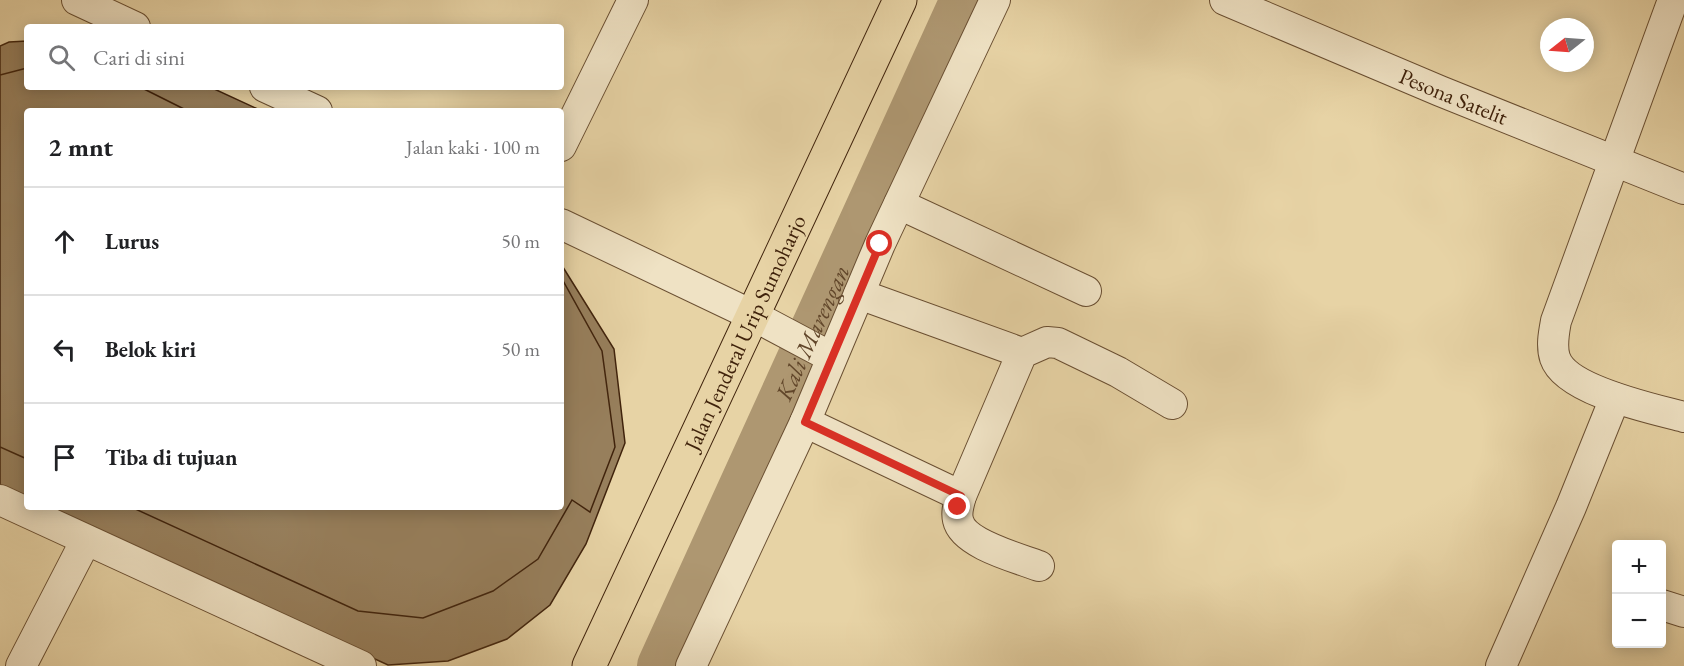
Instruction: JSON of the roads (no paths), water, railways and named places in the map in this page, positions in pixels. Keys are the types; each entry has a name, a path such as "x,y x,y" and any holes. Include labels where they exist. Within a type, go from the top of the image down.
{"highway":[{"name":"Jalan Jenderal Urip Sumoharjo","path":"589,666 767,322 900,0"}],"street":[{"path":"77,0 129,24"},
{"path":"564,140 633,0"},
{"path":"691,666 805,422 824,354 859,294 994,0"},
{"name":"Pesona Satelit","path":"1225,0 1612,162 1684,189"},
{"path":"1673,0 1612,162 1556,321 1553,341 1554,357 1561,369 1581,383 1616,399 1684,417"},
{"path":"272,90 310,108"},
{"path":"899,204 1086,291"},
{"path":"564,225 767,322 824,354"},
{"path":"859,294 1022,353"},
{"path":"1039,566 969,536 958,520 961,496 1022,353 1047,342 1058,343 1118,372 1172,404"},
{"path":"1501,666 1616,399"},
{"path":"805,422 961,496"},
{"path":"0,500 361,666"},
{"path":"21,666 86,540"},
{"path":"1666,606 1684,612"}],"waterway":[{"name":"Kali Marengan","path":"661,666 964,0"}]}
